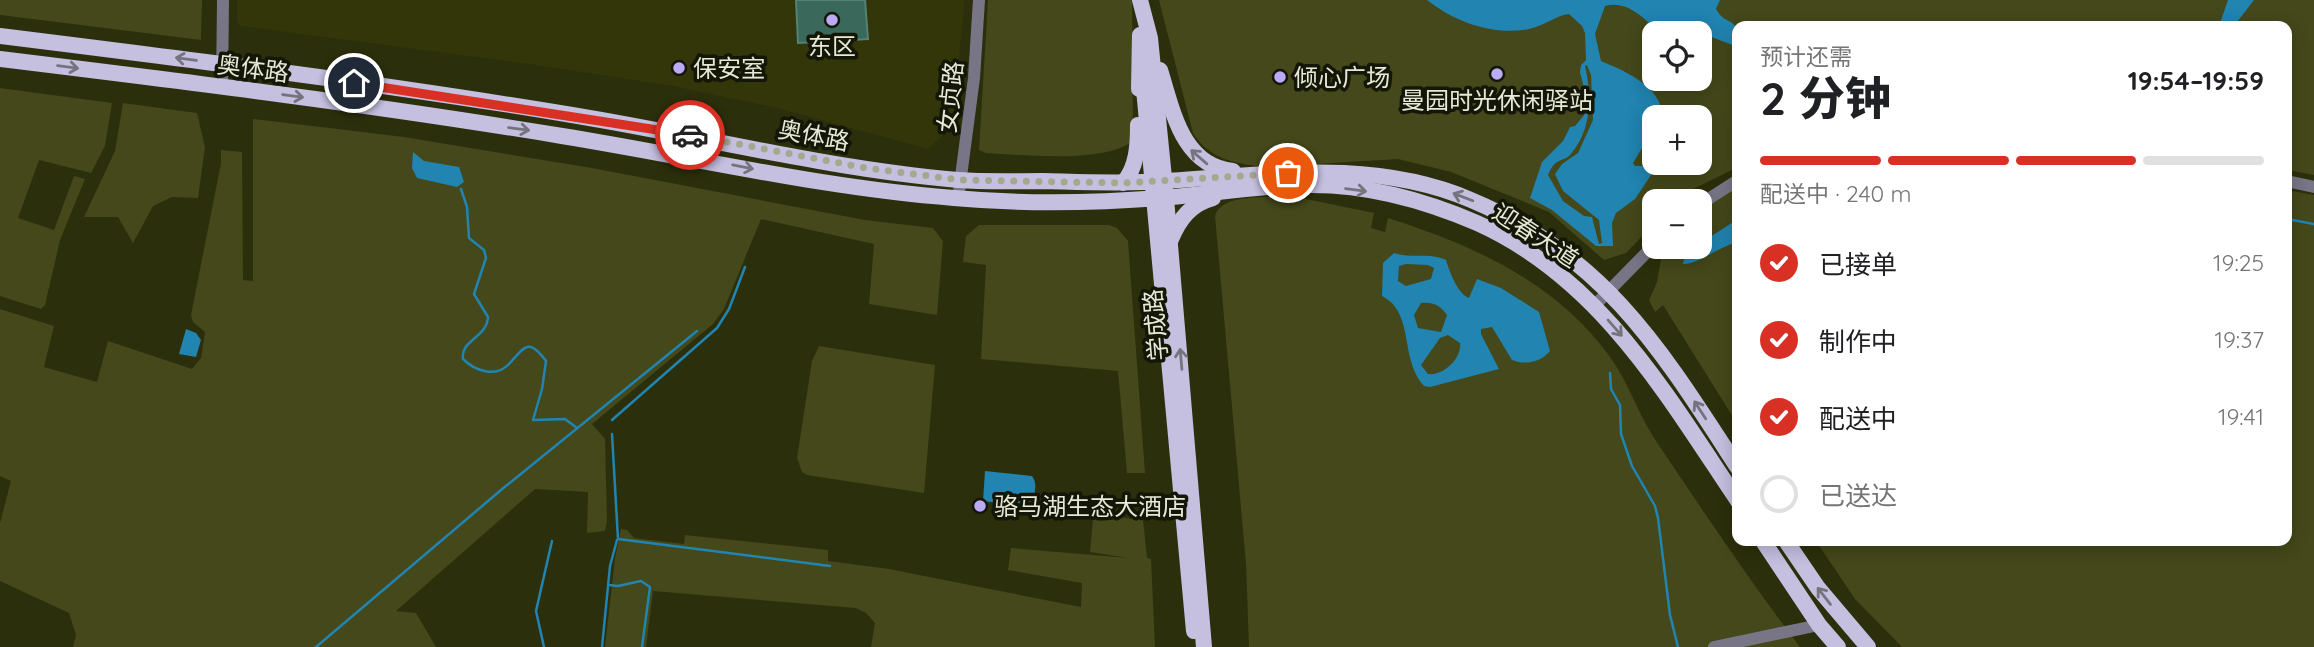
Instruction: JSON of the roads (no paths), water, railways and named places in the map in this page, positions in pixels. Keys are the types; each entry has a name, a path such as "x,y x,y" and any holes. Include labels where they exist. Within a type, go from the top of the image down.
{"main road":[{"name":"学成路","path":"1138,0 1145,37 1159,190 1193,647"},
{"name":"奥体路","path":"0,36 223,64 556,113 866,168 961,180 1124,183 1159,190"},
{"path":"1145,37 1186,145 1202,162 1220,170 1262,181"},
{"path":"1124,183 1132,169 1138,140 1145,37"},
{"name":"奥体路","path":"0,59 545,133 831,183 958,199 1120,201 1159,190"},
{"name":"迎春大道","path":"1159,190 1368,174 1409,179 1467,198 1501,213 1551,243 1609,291 1665,357 1732,459"},
{"path":"1120,201 1138,208 1163,240 1188,210 1204,201 1262,181"},
{"name":"迎春大道","path":"1262,181 1317,185 1408,200 1475,223 1540,259 1595,305 1647,368 1732,492"},
{"name":"学成路","path":"1163,240 1204,647"},
{"path":"1540,259 1551,243"},
{"path":"1647,368 1665,357"},
{"path":"1766,546 1819,625 1839,647"},
{"path":"1789,546 1818,588 1868,647"}],"street":[{"path":"222,88 223,0"},
{"name":"女贞路","path":"958,199 974,78 979,0"},
{"path":"2292,182 2314,187"},
{"path":"1712,197 1732,184"},
{"path":"1595,305 1642,257"},
{"path":"1714,647 1819,625"}],"water":[{"path":"1427,0 1720,0 1716,9 1724,19 1732,23 1732,45 1712,37 1712,21 1646,21 1628,8 1605,6 1595,34 1601,61 1641,82 1642,91 1651,91 1660,105 1642,105 1642,148 1633,163 1635,166 1642,166 1642,175 1651,175 1635,199 1616,213 1612,223 1613,246 1596,246 1552,210 1530,198 1542,162 1563,141 1570,127 1575,126 1585,114 1585,92 1580,72 1581,65 1586,60 1585,33 1582,26 1569,14 1540,26 1515,31 1488,29 1462,21","holes":["1587,65 1591,75 1593,120 1578,153 1562,164 1555,174 1563,191 1599,220 1602,243 1599,244 1592,217 1584,216 1563,201 1548,175 1557,162 1571,154 1587,123"]},
{"path":"2228,0 2254,0 2238,21 2221,21"},
{"path":"413,152 424,161 459,167 464,182 457,187 417,178 412,168"},
{"path":"1732,223 1732,244 1712,253 1712,236"},
{"path":"1394,253 1440,258 1446,260 1458,288 1469,298 1477,279 1501,288 1539,312 1550,351 1532,362 1512,360 1492,327 1481,329 1499,369 1430,387 1424,386 1413,367 1400,315 1382,296 1383,263","holes":["1428,265 1434,268 1431,279 1406,286 1398,281 1399,266","1421,303 1433,304 1447,315 1441,332 1418,328 1414,315","1448,335 1460,343 1460,349 1455,360 1446,369 1428,374 1421,365 1440,338"]},
{"path":"1684,259 1701,259 1689,264 1683,264"},
{"path":"186,329 196,333 201,340 196,357 179,354"},
{"path":"985,471 1032,476 1035,487 1031,507 983,501"}],"waterway":[{"path":"461,189 467,207 469,238 484,250 486,258 474,294 488,317 483,330 466,347 463,359 479,370 492,372 504,368 526,347 535,349 546,361 542,389 533,420 565,419 577,428"},
{"path":"2292,220 2314,224"},
{"path":"612,420 717,328 729,309 745,267"},
{"path":"316,647 501,490 697,331"},
{"path":"1610,373 1611,389 1620,405 1621,434 1632,466 1655,506 1658,518 1670,615 1678,647"},
{"path":"612,434 618,539 830,566"},
{"path":"602,647 610,566 617,540"},
{"path":"544,647 536,611 552,541"},
{"path":"609,585 618,586 641,581 650,587 642,647"}],"place":[{"name":"东区","path":"832,20"},
{"name":"保安室","path":"679,68"},
{"name":"曼园时光休闲驿站","path":"1497,74"},
{"name":"倾心广场","path":"1280,77"},
{"name":"骆马湖生态大酒店","path":"980,506"}]}
